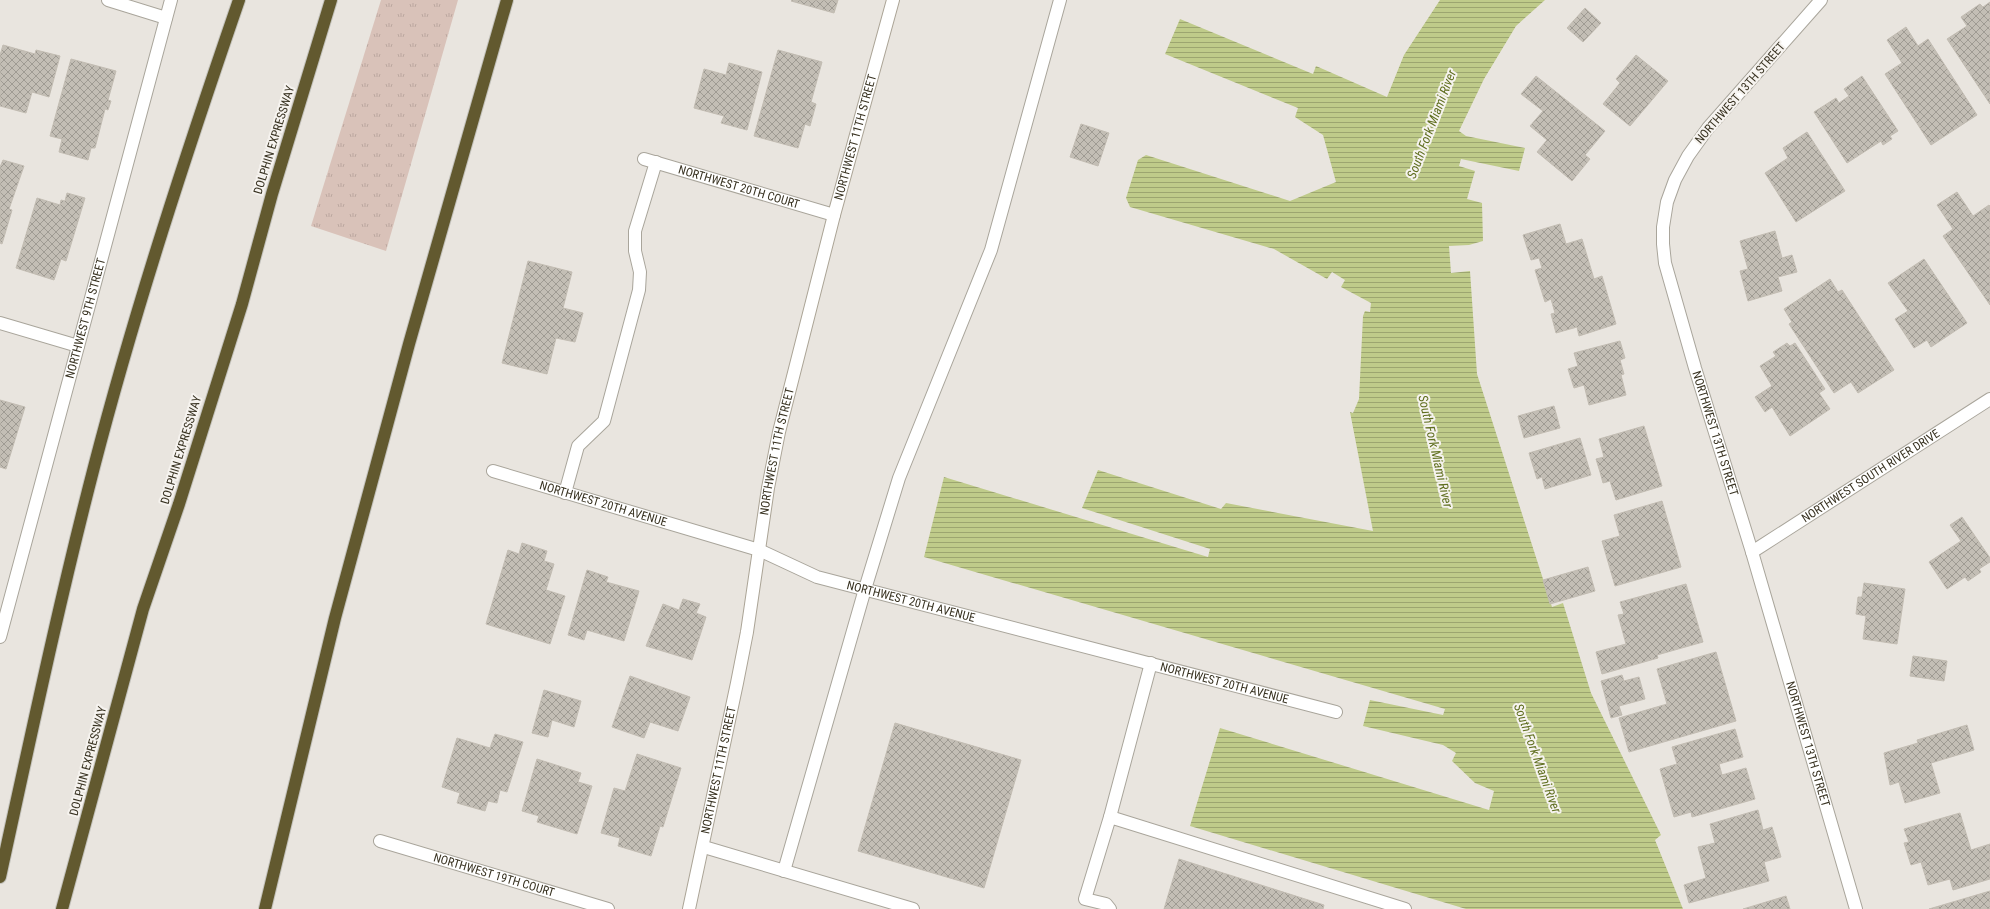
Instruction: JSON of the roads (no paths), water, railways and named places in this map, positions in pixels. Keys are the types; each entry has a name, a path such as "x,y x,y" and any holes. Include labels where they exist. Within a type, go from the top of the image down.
{"highway":[{"path":"0,877 96,460 148,276 185,155 239,0"},
{"name":"DOLPHIN EXPRESSWAY","path":"62,909 143,609 179,504 242,304 272,194 331,0"},
{"path":"265,909 334,618 409,344 507,0"},
{"path":"0,849 20,786"}],"street":[{"path":"108,0 166,18"},
{"name":"NORTHWEST 9TH STREET","path":"0,637 171,0"},
{"name":"NORTHWEST 11TH STREET","path":"689,909 704,847 745,639 768,488 779,432 834,214 893,0"},
{"path":"784,871 865,589 899,478 991,250 1060,0"},
{"name":"NORTHWEST 13TH STREET","path":"1822,0 1708,128 1688,156 1669,194 1663,227 1665,263 1752,552 1856,909"},
{"name":"NORTHWEST 20TH COURT","path":"644,158 834,214"},
{"path":"565,493 578,446 604,421 639,290 640,272 635,251 635,231 656,162"},
{"path":"0,323 78,346"},
{"name":"NORTHWEST SOUTH RIVER DRIVE","path":"1752,552 1990,399"},
{"name":"NORTHWEST 20TH AVENUE","path":"493,471 759,550 817,577 1336,712"},
{"path":"1110,909 1106,904 1083,904 1110,817 1151,663"},
{"path":"1110,817 1405,909"},
{"name":"NORTHWEST 19TH COURT","path":"380,841 608,909"},
{"path":"704,847 913,909"}],"water":[{"name":"South Fork Miami River","path":"1440,0 1545,0 1516,26 1484,79 1459,131 1466,136 1525,148 1519,171 1461,159 1459,166 1475,171 1467,199 1482,203 1483,241 1469,245 1449,246 1451,273 1470,271 1477,374 1552,607 1563,603 1591,693 1661,835 1655,840 1683,909 1466,909 1190,826 1220,728 1489,810 1494,791 1475,783 1452,761 1456,753 1443,745 1363,726 1370,700 1443,715 1445,709 924,557 944,477 1208,557 1210,549 1082,508 1098,470 1221,509 1226,503 1373,531 1350,412 1353,413 1359,399 1363,316 1365,311 1370,312 1371,303 1341,287 1345,280 1332,272 1327,279 1274,249 1130,207 1126,198 1138,160 1146,155 1290,201 1336,182 1323,135 1295,117 1298,108 1165,54 1180,19 1313,74 1316,66 1387,97 1404,55"}]}
